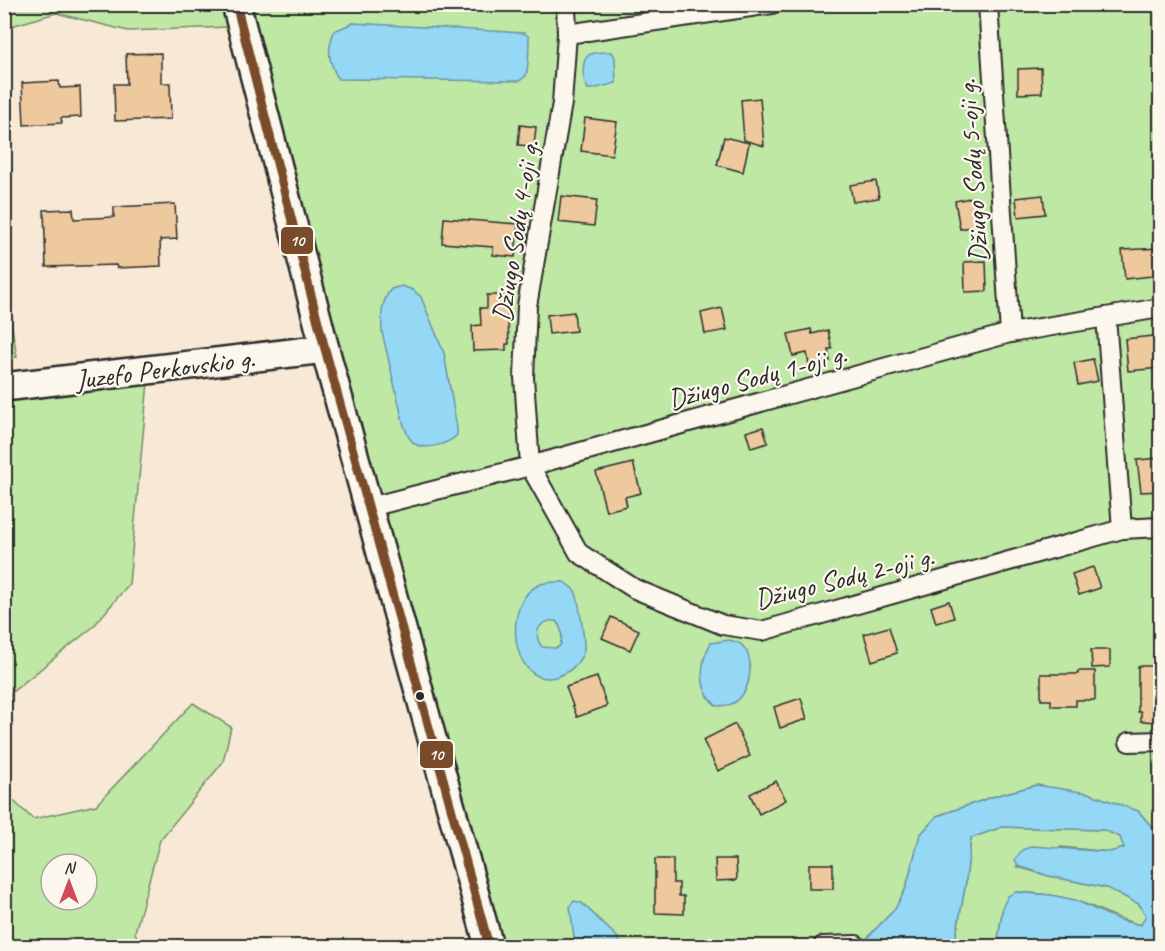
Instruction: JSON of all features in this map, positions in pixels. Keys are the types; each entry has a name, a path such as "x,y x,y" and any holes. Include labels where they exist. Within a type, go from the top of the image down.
{"main road":[{"path":"236,4 325,349 489,946"},
{"name":"Juzefo Perkovskio g.","path":"4,387 325,349"}],"street":[{"name":"Džiugo Sodų 4-oji g.","path":"530,466 524,377 527,306 562,102 567,34 566,4"},
{"path":"567,34 772,4"},
{"name":"Džiugo Sodų 5-oji g.","path":"988,4 1010,333"},
{"name":"Džiugo Sodų 1-oji g.","path":"370,507 530,466 1010,333 1161,308"},
{"path":"1106,317 1122,529"},
{"name":"Džiugo Sodų 2-oji g.","path":"530,466 579,553 635,589 723,625 762,631 1122,529 1161,527"},
{"path":"1129,742 1161,741"},
{"path":"823,946 856,945"}],"green space":[{"path":"5,4 222,5 228,27 128,31 56,13 5,28"},
{"path":"236,5 1160,5 1160,836 1138,811 1037,785 998,795 937,816 920,835 906,888 895,909 869,936 863,946 489,946"},
{"path":"4,281 17,357 5,359 4,359"},
{"path":"148,382 129,584 93,627 11,693 5,724 5,399"},
{"path":"193,703 231,727 223,762 160,840 135,932 140,946 5,946 5,793 33,819 96,805"},
{"path":"1002,827 1104,830 1120,837 1125,848 1110,852 1061,847 1018,867 1107,888 1139,904 1146,915 1141,925 1073,900 1045,894 1016,892 1003,906 997,946 954,946 965,888 971,838"}],"water":[{"path":"353,23 524,33 529,37 526,76 519,81 338,79 330,55 332,38 334,31"},
{"path":"612,52 615,57 616,83 588,89 583,72 586,58 593,53"},
{"path":"402,286 413,290 421,297 444,353 457,435 439,445 417,445 407,434 382,332 385,299 391,289"},
{"path":"564,582 573,588 577,595 584,650 578,662 568,672 555,677 540,677 528,669 520,656 516,640 516,623 520,606 528,593 541,584","holes":["556,621 561,633 560,646 542,647 537,635 539,628 545,623"]},
{"path":"729,640 742,645 749,657 749,680 737,701 729,705 717,706 706,693 702,676 704,659 711,643"},
{"path":"1037,785 1088,793 1138,811 1160,836 1160,946 997,946 1003,906 1008,896 1016,892 1075,900 1119,920 1141,925 1146,915 1139,904 1107,888 1049,876 1018,866 1015,859 1022,850 1032,846 1110,852 1124,848 1120,837 1104,830 1002,827 971,838 965,888 954,946 863,946 869,936 895,909 906,888 920,835 937,816 998,795"},
{"path":"574,901 582,903 618,938 622,946 575,946 570,906"}],"building":[{"path":"161,53 161,83 170,83 171,119 115,121 114,84 127,84 126,54"},
{"path":"1041,68 1042,93 1018,94 1018,69"},
{"path":"59,81 60,88 80,87 81,117 61,118 62,123 24,125 22,83"},
{"path":"760,98 764,146 744,140 741,100"},
{"path":"585,118 617,122 612,155 581,151"},
{"path":"520,125 536,127 534,146 518,145"},
{"path":"724,137 749,143 743,172 717,165"},
{"path":"876,181 879,198 853,202 850,185"},
{"path":"1043,195 1045,214 1018,217 1016,198"},
{"path":"561,196 597,200 594,226 558,222"},
{"path":"975,197 980,225 960,229 955,201"},
{"path":"175,204 177,239 160,240 161,266 46,267 44,210 73,209 74,219 114,217 114,207"},
{"path":"444,218 518,224 515,257 493,255 493,247 442,243"},
{"path":"1161,248 1161,275 1125,279 1122,250"},
{"path":"986,261 987,291 965,292 964,262"},
{"path":"487,295 507,295 509,344 506,344 506,350 473,351 472,326 481,325 480,308 487,308"},
{"path":"722,308 727,330 705,334 701,313"},
{"path":"574,312 576,331 549,334 547,315"},
{"path":"811,329 812,334 828,330 832,349 828,349 830,361 809,365 807,353 793,356 788,334"},
{"path":"1153,336 1154,342 1161,342 1161,368 1128,371 1125,339"},
{"path":"1093,359 1098,381 1078,385 1074,363"},
{"path":"763,427 768,443 751,448 746,432"},
{"path":"1161,458 1161,491 1141,492 1137,460"},
{"path":"633,463 641,493 625,497 627,506 606,511 596,472"},
{"path":"1093,567 1100,588 1079,595 1072,574"},
{"path":"949,601 954,618 936,623 931,607"},
{"path":"611,617 639,630 630,650 602,638"},
{"path":"889,627 897,653 872,661 864,634"},
{"path":"1091,650 1110,650 1110,667 1092,668"},
{"path":"1138,666 1161,666 1161,722 1141,721 1141,712 1138,712"},
{"path":"1078,671 1095,671 1095,700 1076,700 1076,706 1051,706 1051,700 1041,700 1041,674 1078,674"},
{"path":"597,677 607,706 577,717 566,687"},
{"path":"801,698 807,719 780,728 774,707"},
{"path":"735,724 750,756 718,771 703,740"},
{"path":"776,781 786,800 759,814 750,794"},
{"path":"655,859 673,859 673,883 679,883 679,896 684,896 684,914 655,913"},
{"path":"715,859 736,859 737,880 716,881"},
{"path":"809,864 833,864 833,889 809,889"}],"transit line":[{"name":"10","path":"236,4 325,349 489,946"}]}
